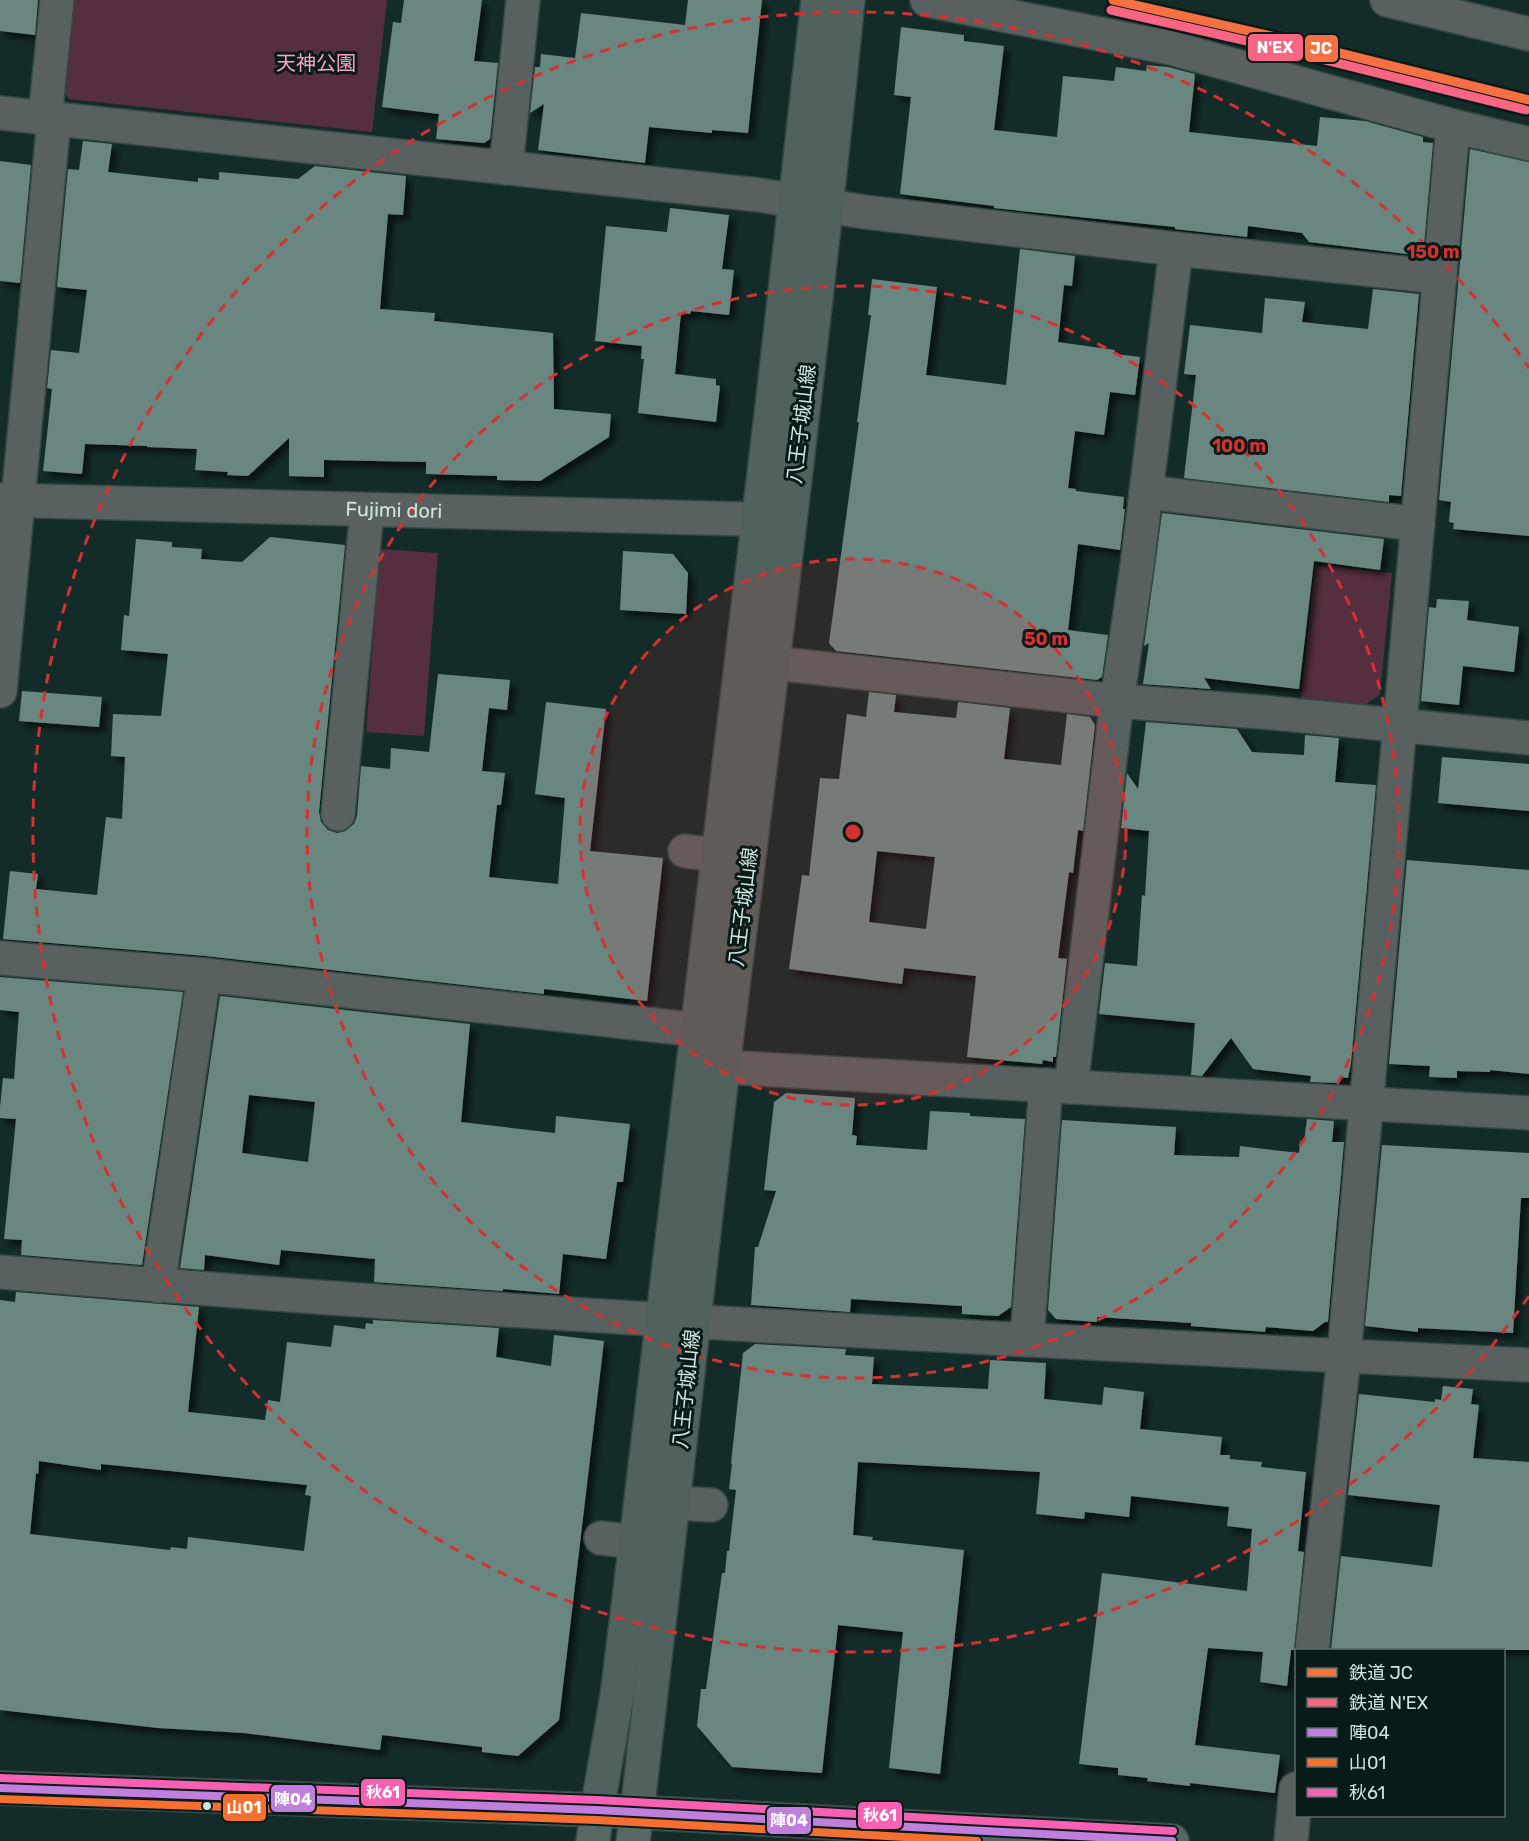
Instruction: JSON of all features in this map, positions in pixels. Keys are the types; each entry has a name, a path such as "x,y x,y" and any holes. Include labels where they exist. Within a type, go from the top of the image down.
{"highway":[{"path":"0,1788 595,1826 1172,1841"}],"main road":[{"name":"八王子城山線","path":"774,520 795,200 818,0"},
{"name":"八王子城山線","path":"595,1826 618,1696 636,1542 723,1067 734,858 757,661 774,520 826,205 848,0"},
{"name":"八王子城山線","path":"635,1827 674,1503 677,1322 698,1030 734,858"}],"street":[{"path":"0,691 9,501 49,119 57,0"},
{"path":"506,168 523,0"},
{"path":"927,0 1171,48 1453,126 1529,144"},
{"path":"1387,0 1529,34"},
{"path":"0,113 795,200 865,212 1176,249 1440,277"},
{"path":"1312,1649 1344,1356 1453,126"},
{"path":"1027,1340 1059,1086 1146,492 1176,249"},
{"path":"1146,492 1418,524"},
{"name":"Fujimi dori","path":"9,501 774,520"},
{"path":"338,814 367,510"},
{"path":"757,661 1117,701 1529,738"},
{"path":"685,851 734,858"},
{"path":"0,958 204,975 698,1030 723,1067 1529,1113"},
{"path":"158,1286 204,975"},
{"path":"0,1272 158,1286 677,1322 1529,1365"},
{"path":"601,1538 636,1542 674,1503 711,1505"},
{"path":"1291,1841 1295,1799"}],"green space":[{"name":"天神公園","path":"71,0 387,0 372,132 69,99 60,87"},
{"path":"380,549 438,553 424,736 366,732"},
{"path":"1315,565 1392,573 1380,694 1365,705 1301,698"}],"building":[{"path":"0,0 38,0 35,35 0,31"},
{"path":"404,0 482,0 474,61 498,63 490,139 484,143 436,139 439,114 382,107 393,22 401,23"},
{"path":"688,0 762,0 748,133 712,130 712,133 649,127 645,163 538,150 544,104 530,113 535,67 540,67 541,54 575,58 581,13 685,25"},
{"path":"901,27 964,35 964,41 1004,46 994,130 1057,137 1063,76 1114,81 1116,67 1146,71 1147,65 1168,67 1195,74 1189,132 1317,146 1320,117 1365,121 1423,137 1423,142 1433,143 1423,256 1309,242 1302,233 1248,226 1247,237 994,208 994,206 900,194 911,97 894,95"},
{"path":"83,141 112,144 108,172 198,182 198,178 219,180 219,172 298,179 315,166 406,176 403,215 388,214 380,309 435,313 434,321 553,333 554,409 611,414 609,437 540,481 497,480 497,476 426,474 426,462 324,460 324,477 289,476 289,438 248,476 195,470 197,449 85,444 82,474 43,471 52,389 47,388 51,350 79,353 87,290 57,287 68,169 79,170"},
{"path":"1470,149 1529,162 1529,536 1453,529 1454,523 1449,522 1451,502 1439,500"},
{"path":"0,161 31,165 20,283 0,281"},
{"path":"670,208 729,215 722,269 734,270 729,315 691,311 690,314 681,313 675,374 716,379 716,385 720,386 716,422 638,413 644,359 641,359 642,346 595,341 606,226 667,232"},
{"path":"1020,249 1075,256 1072,286 1064,285 1058,342 1115,350 1115,354 1140,357 1135,395 1110,392 1104,435 1075,431 1068,488 1124,497 1123,509 1125,509 1120,550 1078,544 1068,630 1108,635 1102,677 1097,680 836,651 829,643 859,422 857,422 871,315 868,315 872,279 937,287 926,375 1006,385"},
{"path":"1373,289 1419,294 1401,496 1389,495 1389,502 1184,478 1196,375 1184,374 1190,325 1262,333 1265,298 1305,302 1302,322 1368,329"},
{"path":"1162,513 1384,539 1380,570 1314,561 1299,689 1204,678 1211,689 1143,684 1149,643 1144,646"},
{"path":"270,537 345,545 319,812 321,822 328,830 337,833 345,831 354,824 357,816 361,766 390,769 391,748 429,752 438,674 510,680 507,710 489,708 482,771 505,773 501,805 497,805 489,877 558,884 565,798 535,794 546,702 606,709 590,851 663,858 647,1001 544,989 544,994 206,956 3,939 10,871 38,874 36,889 97,895 106,817 122,819 125,757 111,756 113,714 161,716 168,654 121,650 124,615 129,616 136,539 172,542 172,547 202,549 201,559 242,562"},
{"path":"623,551 673,554 688,573 686,614 620,610"},
{"path":"1437,599 1469,601 1467,620 1519,627 1514,672 1463,666 1459,705 1421,701 1429,607 1436,608"},
{"path":"22,691 102,697 99,727 19,721"},
{"path":"869,692 896,695 894,712 956,718 958,702 1010,708 1004,759 1061,765 1067,714 1090,717 1095,725 1083,831 1078,830 1073,873 1069,872 1058,958 1067,959 1056,1057 1053,1057 1053,1062 1043,1060 1042,1064 967,1057 976,976 904,968 902,984 789,969 802,875 809,876 820,778 839,779 847,714 866,717","holes":["877,851 935,857 926,929 869,922"]},
{"path":"1146,722 1237,729 1252,752 1304,755 1305,735 1339,738 1335,782 1376,785 1351,1063 1348,1078 1339,1077 1339,1083 1310,1082 1311,1076 1253,1069 1231,1038 1202,1076 1191,1075 1195,1023 1099,1014 1105,963 1137,966 1149,831 1121,828 1127,773 1138,789"},
{"path":"1442,757 1529,764 1529,811 1438,803"},
{"path":"1407,860 1529,870 1529,1074 1490,1070 1490,1072 1457,1071 1457,1078 1429,1077 1430,1066 1389,1064"},
{"path":"0,977 183,992 142,1265 21,1255 22,1240 4,1239 16,1119 0,1118 0,1107 3,1078 14,1079 19,1012 0,1010"},
{"path":"220,996 470,1024 461,1122 555,1133 556,1116 630,1124 623,1182 617,1182 606,1259 563,1254 559,1294 374,1282 375,1259 281,1250 279,1265 205,1255 204,1270 180,1268","holes":["249,1095 315,1102 308,1162 242,1153"]},
{"path":"786,1093 855,1098 852,1135 857,1136 856,1145 927,1150 930,1111 1025,1119 1011,1307 998,1316 962,1314 962,1306 851,1299 850,1312 751,1305 755,1247 758,1247 776,1191 764,1190 774,1102"},
{"path":"1307,1119 1334,1121 1332,1142 1344,1142 1328,1322 1313,1331 1266,1327 1265,1332 1191,1326 1191,1323 1097,1317 1097,1322 1056,1319 1048,1310 1062,1120 1176,1127 1174,1155 1239,1157 1240,1146 1299,1153 1300,1141 1304,1142"},
{"path":"1382,1145 1529,1153 1529,1198 1521,1198 1513,1333 1418,1328 1418,1332 1365,1326"},
{"path":"16,1292 199,1307 188,1412 265,1420 268,1400 280,1402 287,1342 331,1347 334,1325 365,1329 366,1323 373,1324 373,1320 499,1328 496,1357 551,1366 554,1335 604,1341 559,1720 518,1756 482,1752 482,1747 382,1735 380,1750 244,1733 158,1728 0,1710 0,1300 15,1302","holes":["39,1461 101,1470 101,1464 307,1485 305,1495 311,1496 304,1551 188,1537 187,1549 171,1547 170,1550 30,1534"]},
{"path":"755,1344 846,1349 845,1355 874,1357 872,1384 988,1389 990,1360 1046,1363 1044,1399 1102,1405 1104,1387 1144,1392 1140,1429 1222,1437 1220,1455 1230,1455 1230,1459 1262,1462 1261,1467 1306,1472 1298,1551 1304,1552 1294,1650 1291,1650 1287,1686 1260,1682 1263,1652 1208,1648 1195,1745 1280,1755 1275,1793 1190,1783 1190,1786 1147,1781 1148,1778 1118,1775 1118,1768 1079,1764 1102,1573 1247,1591 1252,1529 1227,1526 1229,1507 1131,1496 1129,1517 1085,1512 1084,1519 1036,1514 1040,1472 858,1462 853,1535 873,1537 872,1540 964,1550 940,1774 889,1768 903,1632 838,1625 822,1773 732,1767 697,1726 701,1689 706,1689 722,1573 725,1573 727,1551 729,1551 736,1490 729,1489 743,1353"},
{"path":"1443,1386 1473,1389 1471,1404 1479,1405 1473,1458 1529,1462 1529,1650 1331,1649 1341,1556 1432,1567 1440,1505 1348,1495 1359,1394 1435,1402 1435,1399 1441,1400"}],"rail line":[{"name":"JC","path":"1113,0 1271,36 1529,100"},
{"name":"N'EX","path":"1111,10 1269,46 1526,110"}],"transit line":[{"name":"秋61","path":"0,1778 597,1800 1173,1831"},
{"name":"陣04","path":"0,1788 597,1810 1172,1841"},
{"name":"山01","path":"0,1799 597,1820 977,1841"}]}
